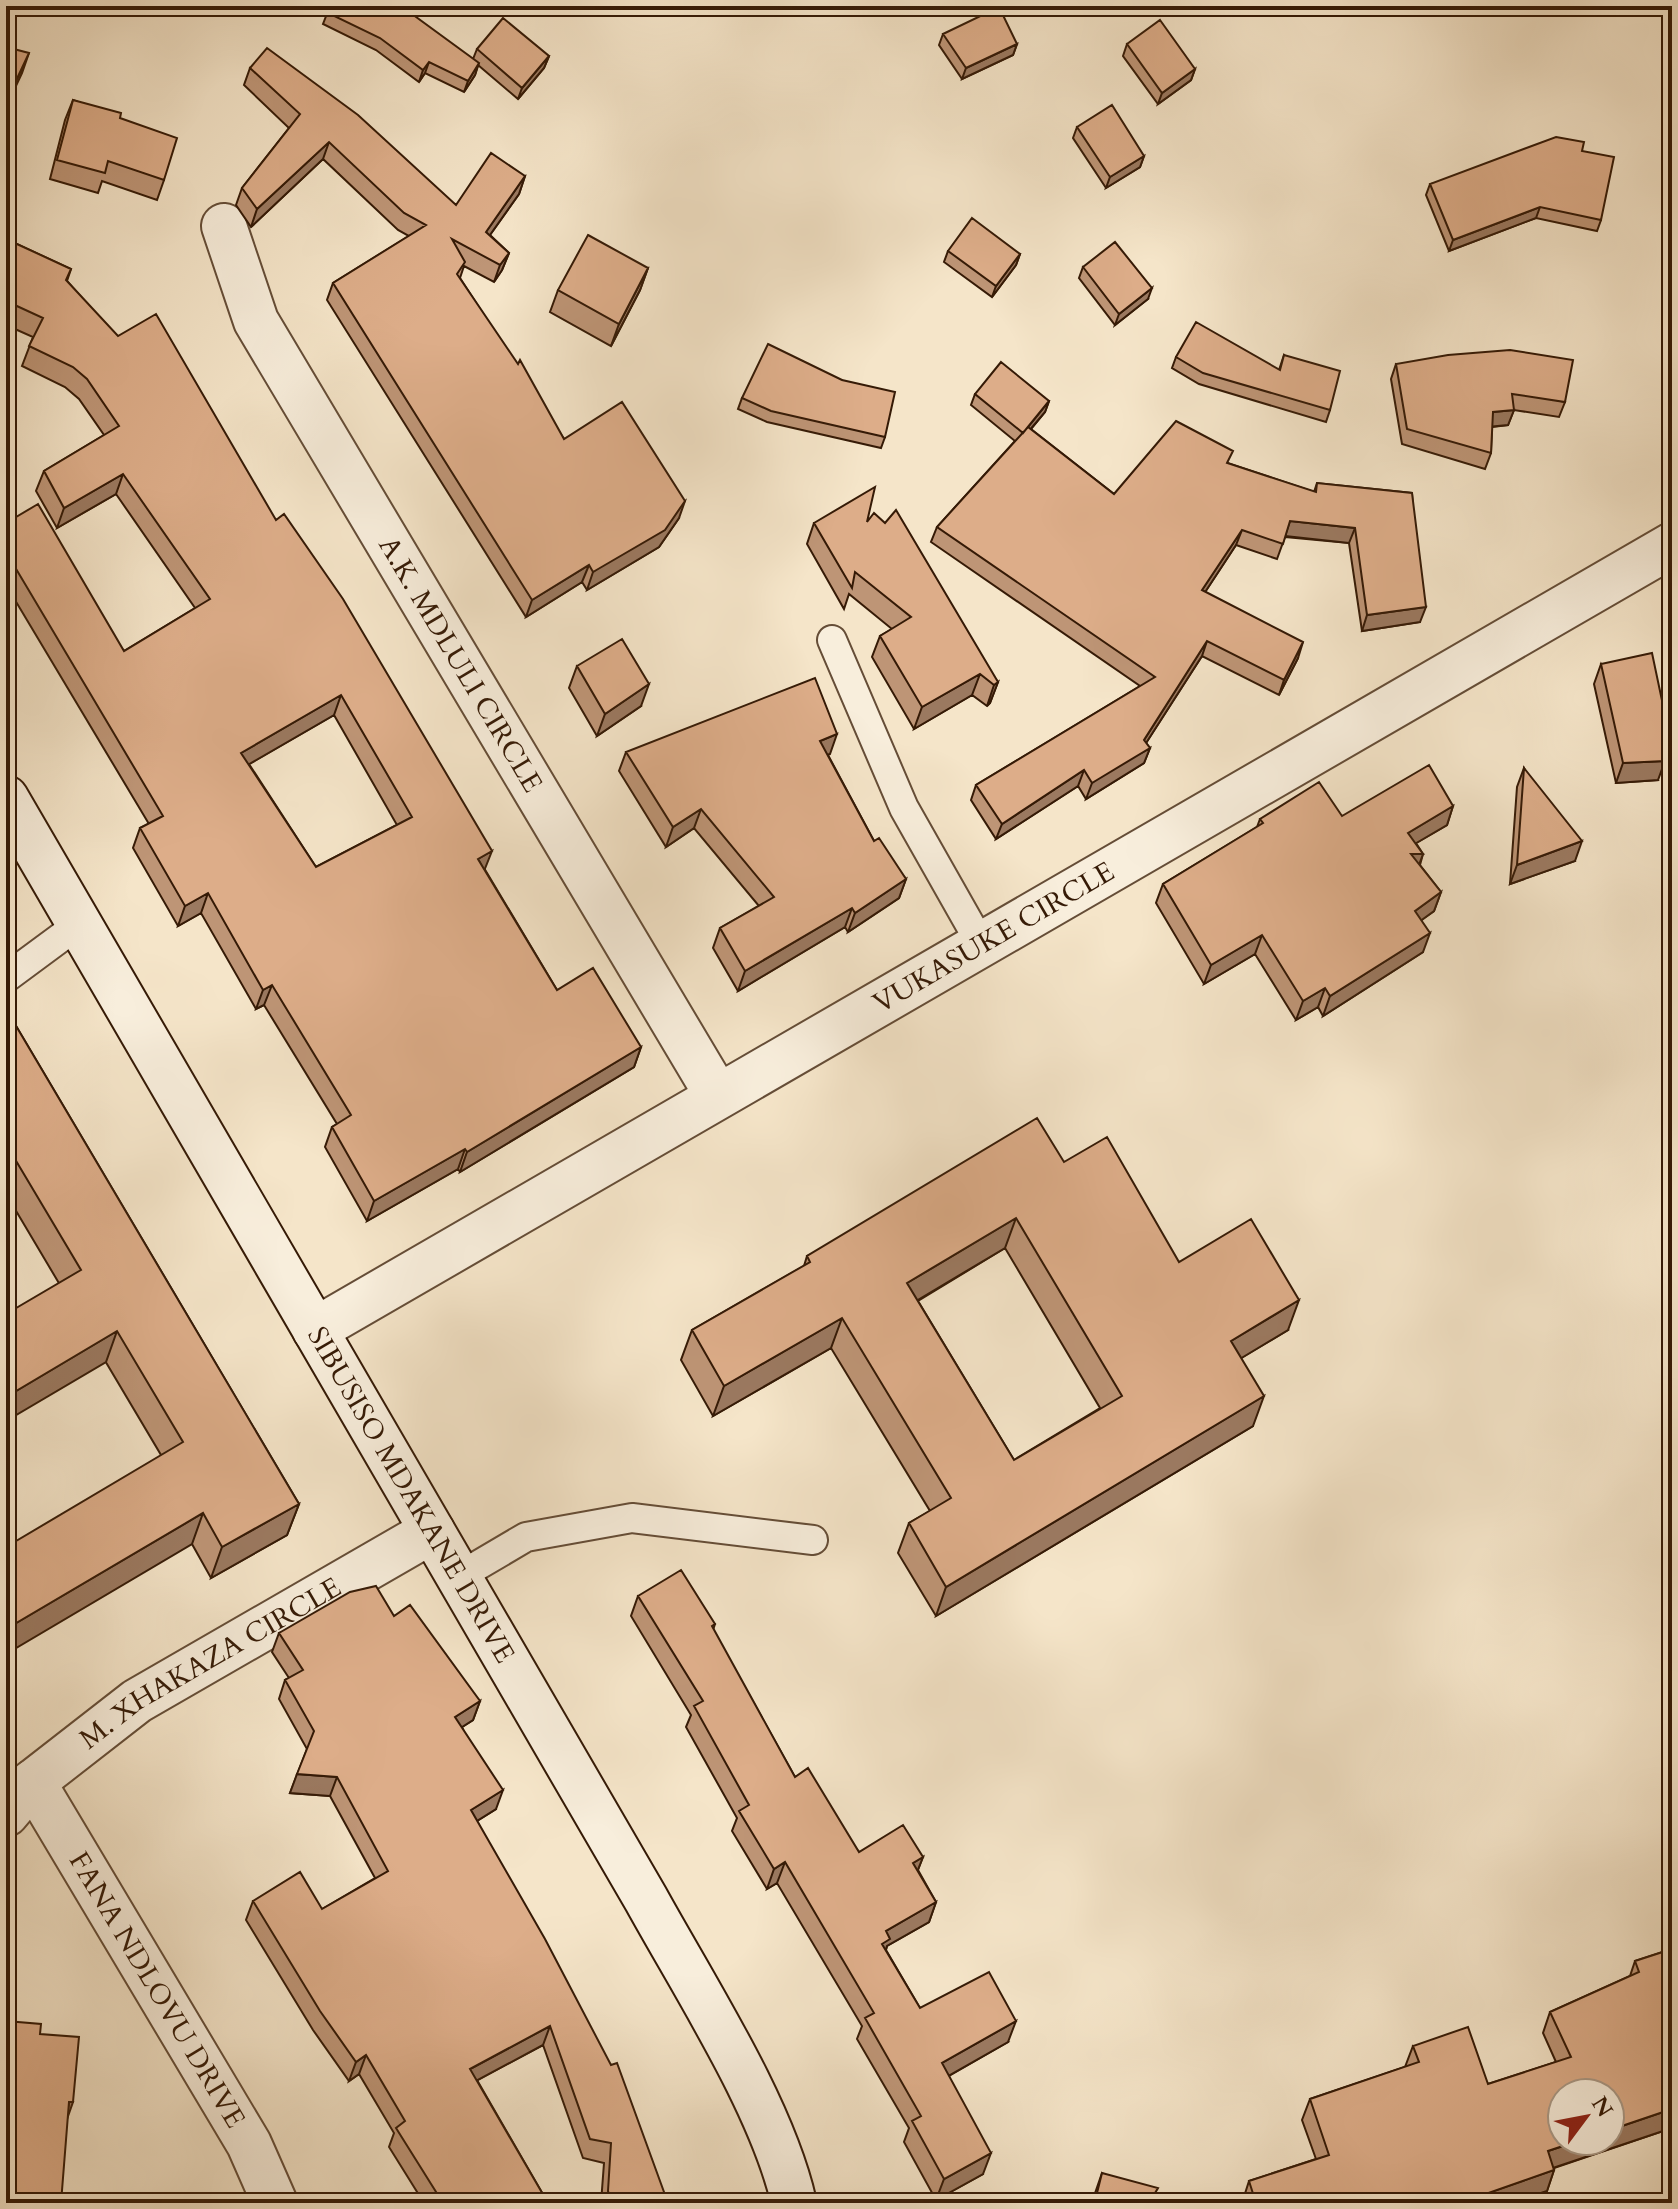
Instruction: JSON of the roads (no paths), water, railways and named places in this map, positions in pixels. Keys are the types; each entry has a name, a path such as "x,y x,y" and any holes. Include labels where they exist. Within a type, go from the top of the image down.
{"street":[{"name":"A.K. MDLULI CIRCLE","path":"224,226 256,321 717,1095"},
{"name":"VUKASUKE CIRCLE","path":"315,1330 1672,545"},
{"name":"SIBUSISO MDAKANE DRIVE","path":"6,798 646,1899 745,2079 788,2176 794,2203"},
{"name":"M. XHAKAZA CIRCLE","path":"19,1798 137,1701 432,1531"},
{"name":"FANA NDLOVU DRIVE","path":"19,1798 249,2144 275,2203"}],"lane":[{"path":"832,640 904,808 981,944"},
{"path":"6,978 79,924"},
{"path":"458,1577 526,1537 632,1518 813,1540"}]}
